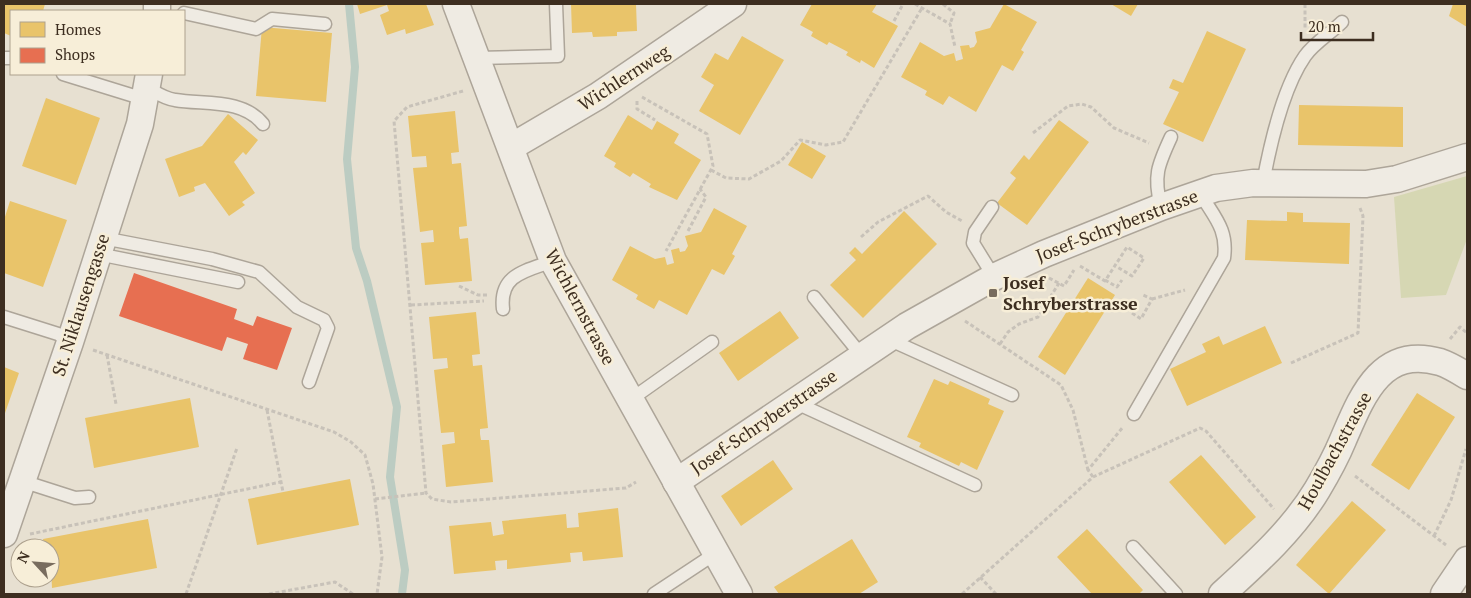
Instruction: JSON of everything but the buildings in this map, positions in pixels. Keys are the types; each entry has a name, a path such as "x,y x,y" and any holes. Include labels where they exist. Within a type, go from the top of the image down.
{"street":[{"name":"Wichlernstrasse","path":"456,4 553,261 739,594"},
{"name":"Wichlernweg","path":"511,147 598,96 733,4"},
{"name":"St. Niklausengasse","path":"12,535 14,490 79,345 101,246 140,124 146,87"},
{"name":"Josef-Schryberstrasse","path":"676,482 888,338 994,277 1044,254 1161,207 1216,188 1263,183 1366,184 1397,179 1467,157"},
{"name":"Houlbachstrasse","path":"1222,594 1297,520 1317,490 1342,442 1360,398 1380,374 1399,361 1419,358 1441,362 1467,376"},
{"path":"1444,594 1458,553"}],"lane":[{"path":"477,58 558,56 556,4"},
{"path":"185,13 256,29 272,19 325,24"},
{"path":"1263,183 1267,160 1288,92 1305,55 1342,22"},
{"path":"70,75 146,87 172,100 229,105 257,116 263,124"},
{"path":"1161,207 1156,185 1158,166 1171,137"},
{"path":"1134,414 1224,258 1226,242 1222,228 1200,194"},
{"path":"992,206 977,230 973,243 994,277"},
{"path":"101,246 238,282"},
{"path":"101,246 212,259 259,272 297,307 324,320 328,328 309,382"},
{"path":"502,309 501,294 516,275 553,261"},
{"path":"814,297 862,356"},
{"path":"4,317 58,334 79,345"},
{"path":"888,338 1012,395"},
{"path":"630,400 712,342"},
{"path":"794,402 975,485"},
{"path":"14,490 75,498 89,497"},
{"path":"1133,547 1176,594"},
{"path":"654,594 716,553"}],"path":[{"path":"894,21 903,4"},
{"path":"915,4 950,24"},
{"path":"943,4 954,13 950,24 955,47"},
{"path":"711,170 726,178 749,179 780,161 800,140 826,145 843,142 922,8"},
{"path":"466,90 407,107 394,121 426,493 432,499 451,502 626,488 636,482"},
{"path":"655,120 637,109 638,95 706,134 712,166 666,251"},
{"path":"1033,133 1068,106 1082,104 1091,108 1114,128 1165,150"},
{"path":"688,231 706,197 700,189"},
{"path":"861,237 878,222 928,196 946,212 977,230"},
{"path":"1292,363 1358,333 1363,216 1359,207"},
{"path":"1105,280 1114,265 1127,247 1144,258 1132,276 1114,265"},
{"path":"1053,280 1064,286 1078,265 1117,287 1122,280"},
{"path":"1000,344 1008,332 1019,324 1038,317 1059,284"},
{"path":"411,305 487,301 487,293 478,295 459,286"},
{"path":"1143,295 1152,299 1193,288 1204,294"},
{"path":"1132,313 1142,319 1152,299"},
{"path":"949,303 955,314 1061,385 1073,410 1088,470 1093,477"},
{"path":"79,345 334,432 351,442 365,455 376,500 382,557 377,594"},
{"path":"107,355 116,404"},
{"path":"267,410 283,492"},
{"path":"1088,470 1134,414"},
{"path":"962,594 1093,477 1200,428 1206,431 1280,515"},
{"path":"186,594 237,448"},
{"path":"1434,536 1451,500 1466,449"},
{"path":"1356,476 1458,553"},
{"path":"12,535 281,482"},
{"path":"376,500 426,493"},
{"path":"980,577 996,594"},
{"path":"268,594 335,582 353,594"}],"green space":[{"path":"1467,176 1467,239 1446,295 1401,298 1394,197"}],"waterway":[{"path":"349,4 355,67 347,159 356,248 367,281 397,407 390,477 405,570 402,594"}],"place":[{"name":"Josef Schryberstrasse","path":"993,293"}]}
